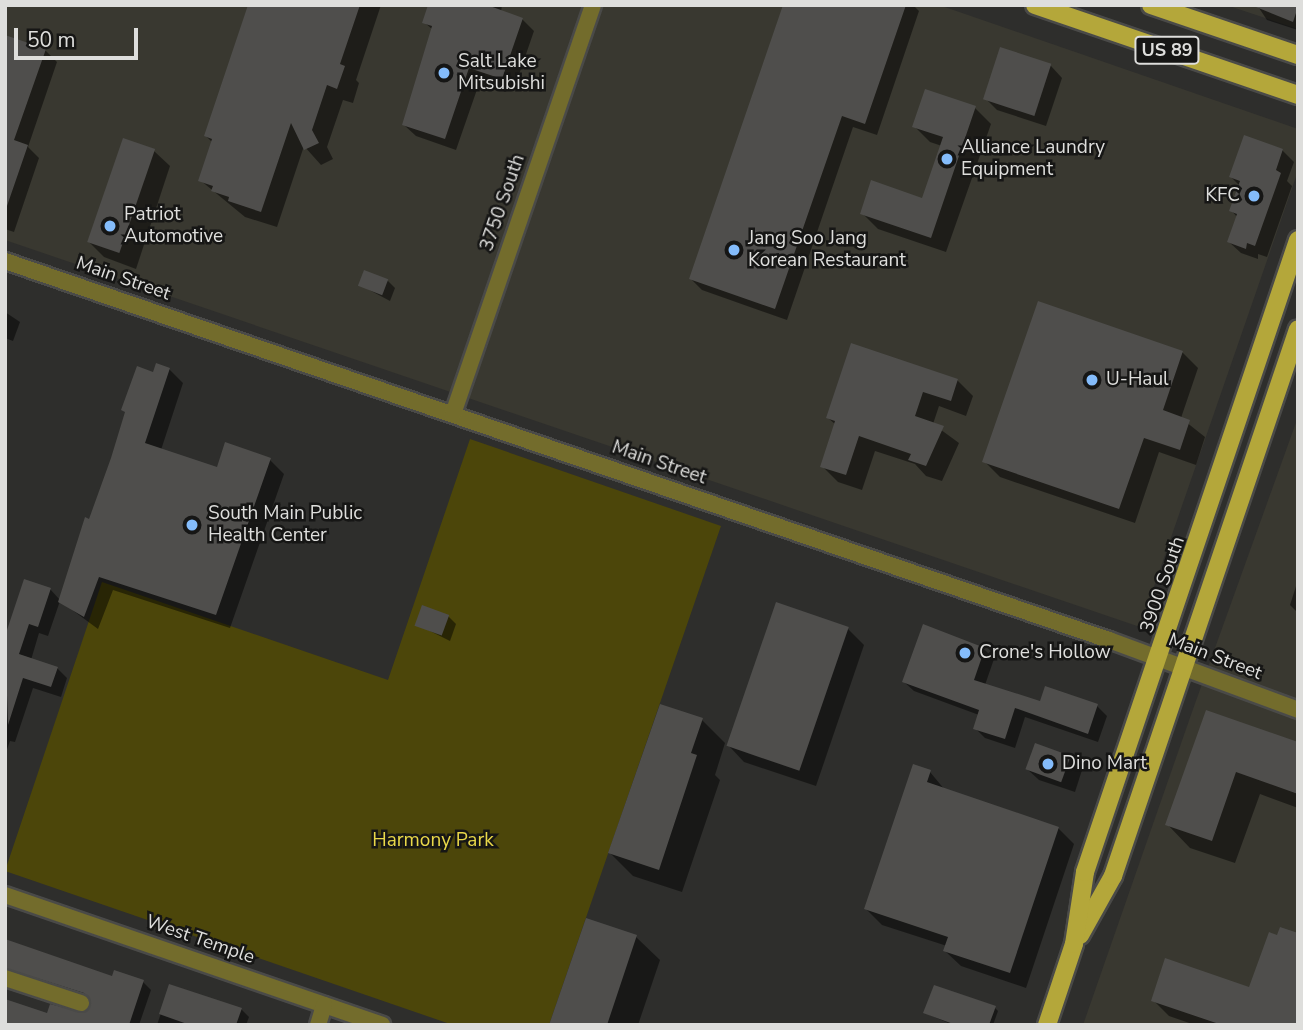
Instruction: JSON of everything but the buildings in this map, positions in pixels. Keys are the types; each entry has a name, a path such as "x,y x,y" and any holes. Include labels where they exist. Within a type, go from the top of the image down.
{"main road":[{"name":"US 89","path":"1035,5 1298,95"},
{"name":"US 89","path":"1151,5 1298,55"},
{"name":"3900 South","path":"1047,1025 1074,944 1085,873 1298,240"},
{"name":"3900 South","path":"1074,944 1113,876 1298,329"}],"street":[{"name":"3750 South","path":"453,414 593,5"},
{"name":"Main Street","path":"5,261 1159,659 1298,710"},
{"name":"West Temple","path":"5,895 382,1025"},
{"path":"5,978 81,1003"},
{"path":"318,1025 324,1005"}],"shaded area":[{"path":"5,5 939,5 1298,129 1298,171 1140,627 5,240"},
{"path":"1226,5 1298,5 1298,29"},
{"path":"1298,417 1298,1025 1083,1025 1192,712"}],"green space":[{"name":"Harmony Park","path":"470,439 721,526 549,1025 453,1025 5,871 102,582 388,680"}],"place":[{"name":"Salt Lake Mitsubishi","path":"444,73"},
{"name":"Alliance Laundry Equipment","path":"947,159"},
{"name":"KFC","path":"1254,196"},
{"name":"Patriot Automotive","path":"110,226"},
{"name":"Jang Soo Jang Korean Restaurant","path":"734,250"},
{"name":"U-Haul","path":"1092,380"},
{"name":"South Main Public Health Center","path":"192,525"},
{"name":"Crone's Hollow","path":"965,653"},
{"name":"Dino Mart","path":"1048,764"}]}
